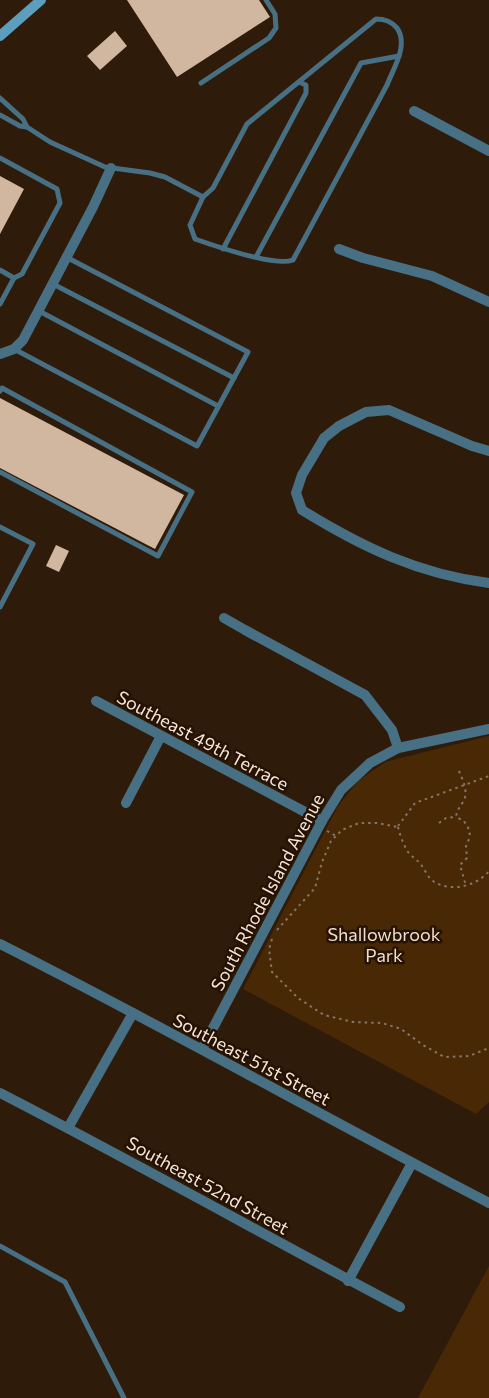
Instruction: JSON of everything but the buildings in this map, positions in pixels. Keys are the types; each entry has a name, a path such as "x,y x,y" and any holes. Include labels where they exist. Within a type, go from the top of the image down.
{"main road":[{"path":"0,36 41,0"}],"street":[{"path":"414,111 489,151"},
{"path":"0,354 14,350 22,340 93,207 111,168"},
{"path":"339,249 363,258 432,276 489,302"},
{"path":"489,451 472,446 388,410 366,412 339,426 324,438 302,475 296,493 302,510 384,554 409,565 438,574 489,583"},
{"path":"224,618 365,695 392,730 398,748"},
{"name":"Southeast 49th Terrace","path":"96,702 322,821"},
{"name":"South Rhode Island Avenue","path":"202,1049 322,821 341,790 370,762 398,748 489,729"},
{"path":"126,803 162,736"},
{"name":"Southeast 51st Street","path":"0,944 202,1049 489,1203"},
{"path":"68,1128 133,1013"},
{"name":"Southeast 52nd Street","path":"0,1093 68,1128 348,1281 400,1307"},
{"path":"348,1281 412,1163"}],"lane":[{"path":"201,83 269,38 276,28 275,14 266,0"},
{"path":"376,19 384,19 393,23 399,32 401,41 399,56 382,94 298,254 293,260 287,262 256,257 223,249 195,239 190,225 203,197 213,188 247,124 299,82 376,19"},
{"path":"256,257 361,63 399,56"},
{"path":"223,249 306,93 306,85 299,82"},
{"path":"0,98 24,118 27,127"},
{"path":"0,115 20,126 27,127 50,142 105,167 165,177 203,197"},
{"path":"0,158 57,189 60,203 22,274 14,278 0,304"},
{"path":"14,350 197,446 248,352 66,257"},
{"path":"0,270 14,278"},
{"path":"53,284 234,378"},
{"path":"39,311 218,406"},
{"path":"0,391 2,388 192,492 158,556 0,472"},
{"path":"0,527 33,544 0,607"},
{"path":"0,1246 66,1282 124,1398"}],"path":[{"path":"456,816 457,810 466,796 459,771"},
{"path":"489,776 415,803 398,827 401,839 408,852 420,863 432,881 449,888 466,886 489,871"},
{"path":"439,823 446,818 456,816 464,821 470,831 466,846 467,858 460,866 466,886"},
{"path":"398,827 377,823 358,823 342,830 332,841 322,862 315,888 273,935 270,949 272,972 298,998 324,1015 354,1022 382,1023 401,1029 444,1057 469,1056 489,1048"}],"green space":[{"name":"Shallowbrook Park","path":"489,736 489,1102 476,1114 243,989 338,806 358,781 385,762"},
{"path":"489,1266 489,1398 418,1398 419,1396"}]}
